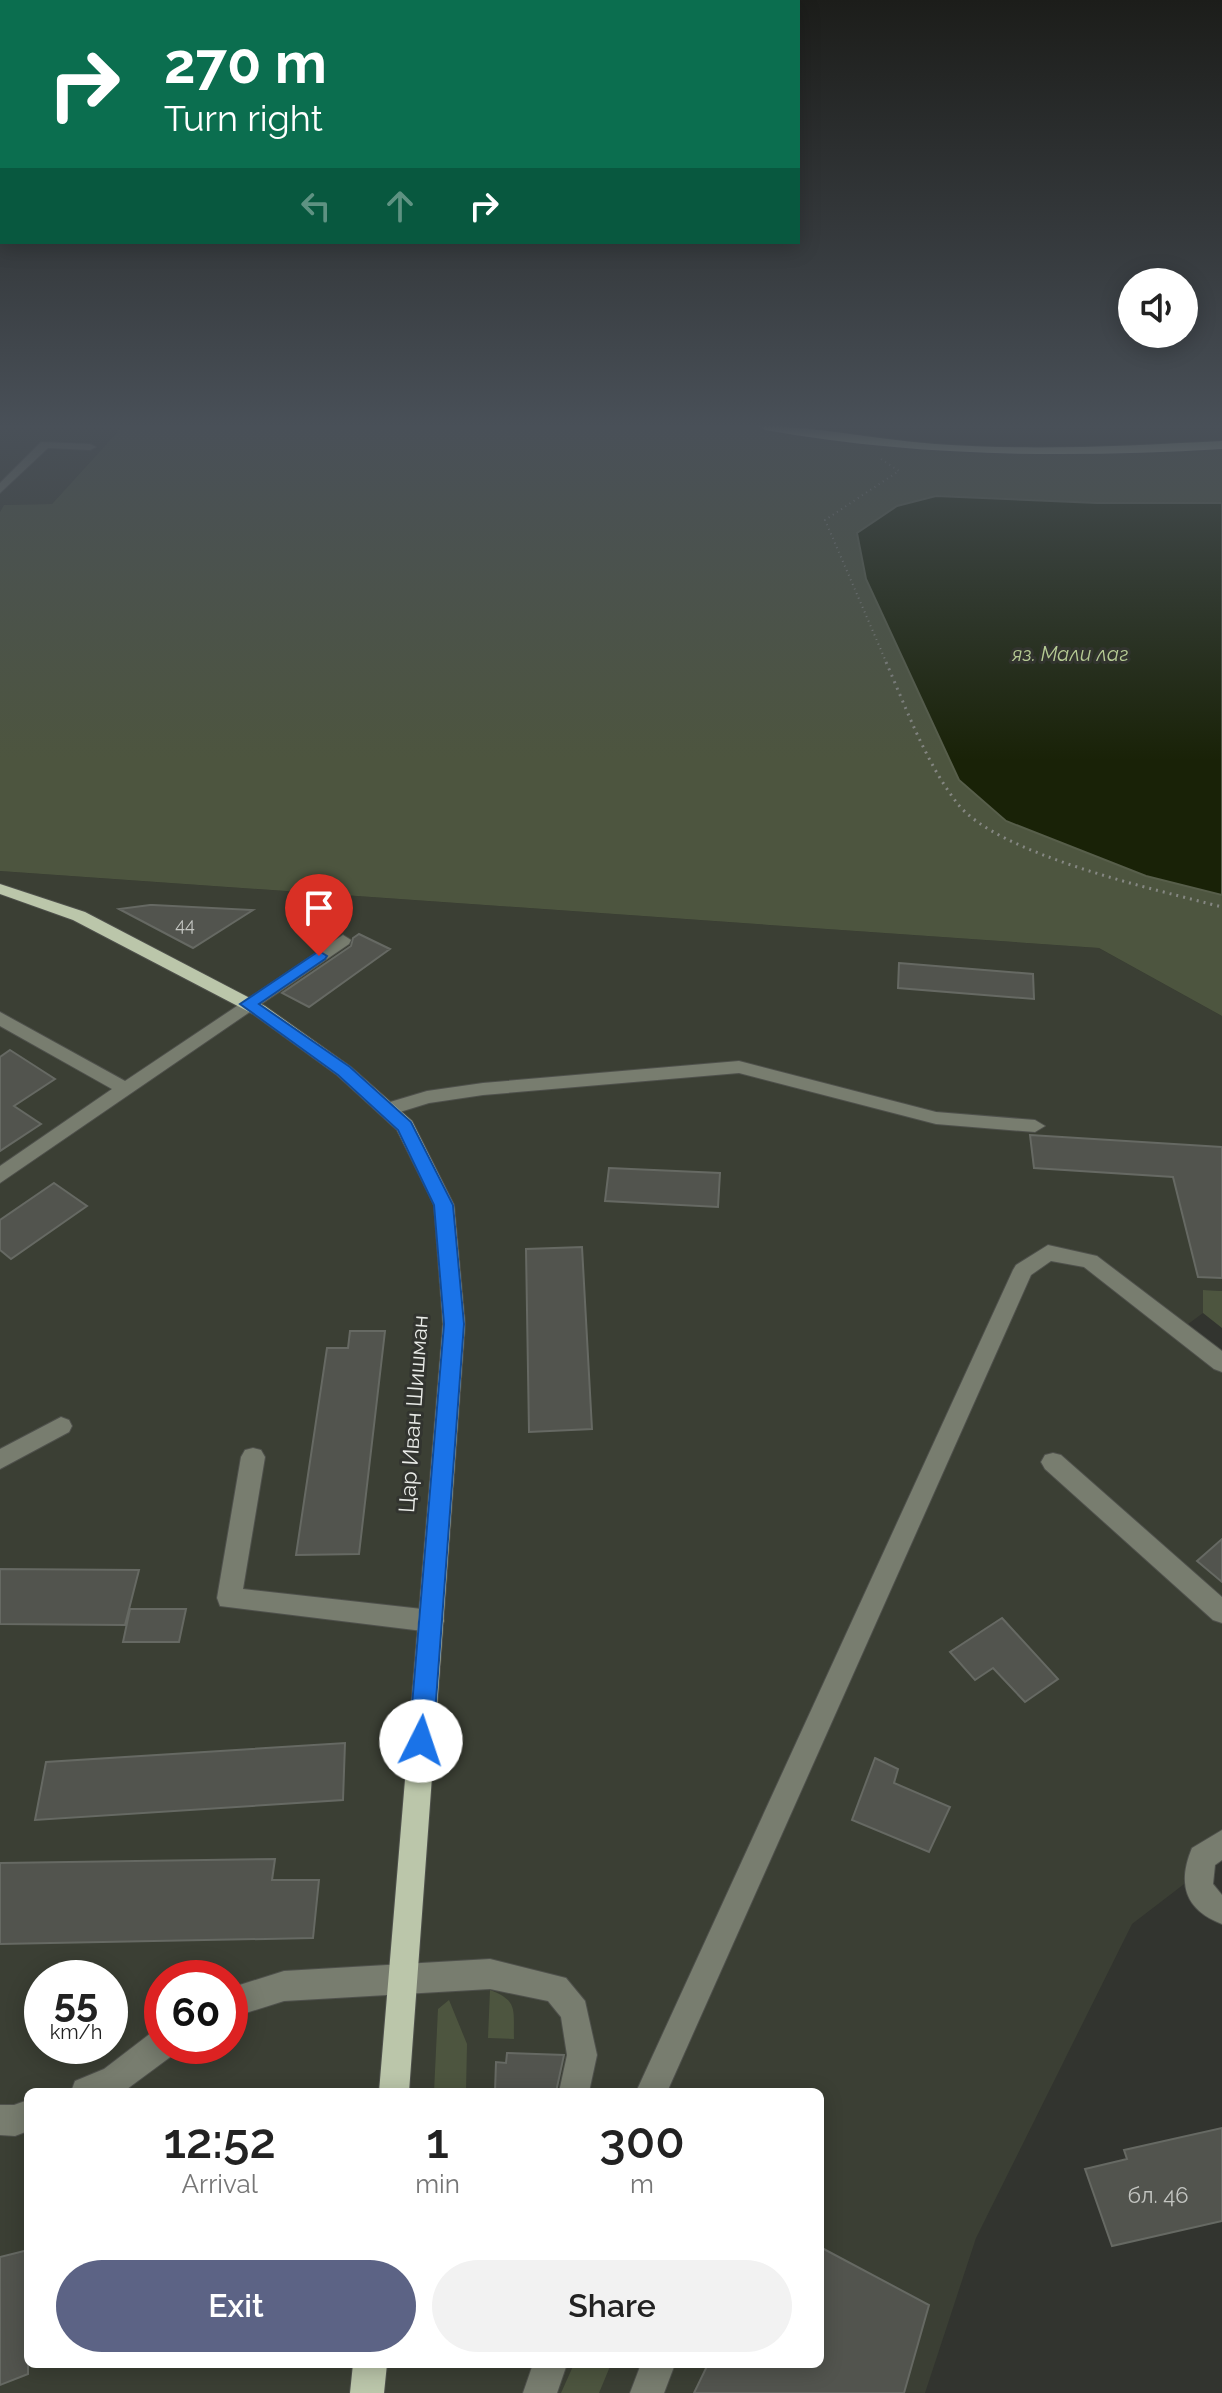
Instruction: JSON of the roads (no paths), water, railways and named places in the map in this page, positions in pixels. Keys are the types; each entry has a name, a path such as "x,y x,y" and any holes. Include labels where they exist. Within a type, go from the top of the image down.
{"main road":[{"name":"Цар Иван Шишман","path":"0,889 79,916 248,1004 344,1071 405,1126 444,1205 453,1309 394,2088"},
{"path":"367,2393 370,2368"}],"street":[{"path":"0,1176 343,940"},
{"path":"0,1018 126,1089"},
{"path":"387,1110 427,1097 483,1089 739,1067 936,1118 1035,1126"},
{"path":"653,2088 1023,1270 1048,1253 1090,1261 1222,1363"},
{"path":"0,1460 61,1426"},
{"path":"253,1457 229,1598 431,1621"},
{"path":"1053,1462 1222,1612"},
{"path":"1222,1844 1202,1858 1198,1889 1214,1907 1222,1910"},
{"path":"248,1997 284,1986 490,1974 556,1988 575,2011 582,2055 575,2088"},
{"path":"96,2088 115,2080 144,2058"},
{"path":"0,2120 15,2121 24,2117"},
{"path":"540,2393 549,2368"},
{"path":"647,2393 656,2368"}],"water":[{"name":"яз. Мали лаг","path":"858,538 1222,538 1222,895 1146,876 1006,821 959,780 866,579"}]}
